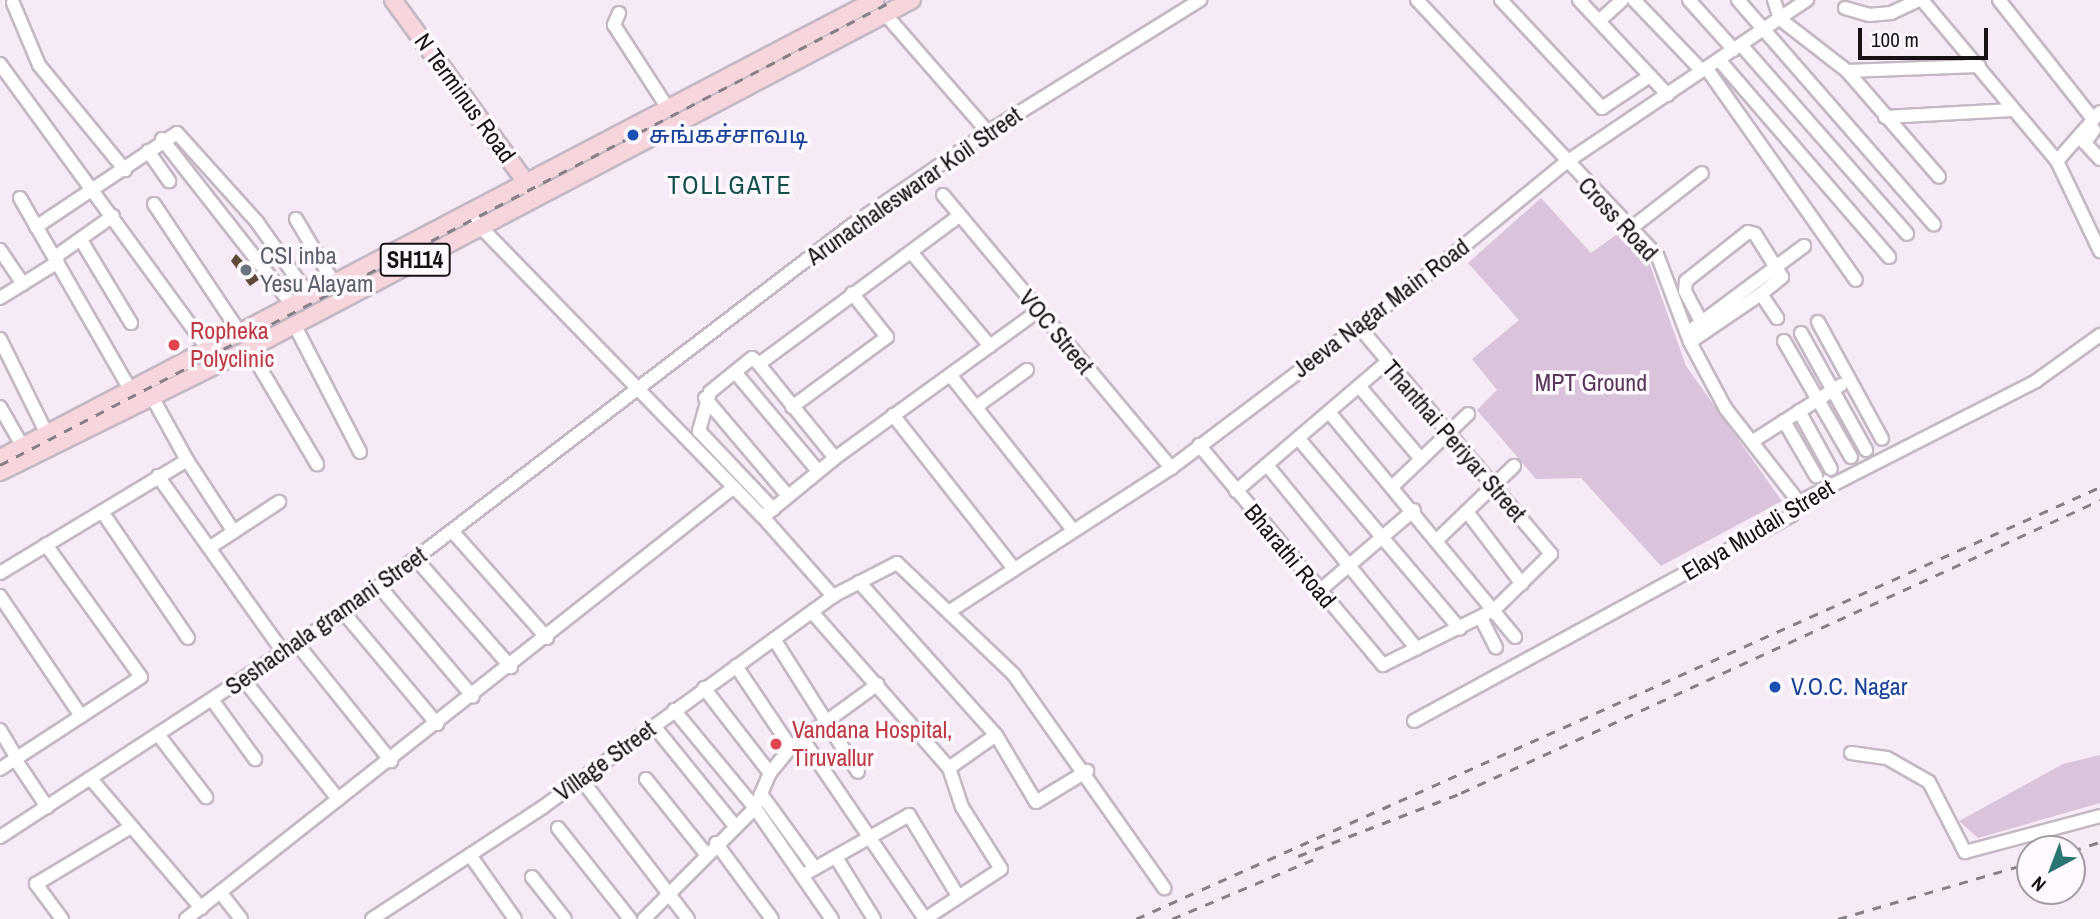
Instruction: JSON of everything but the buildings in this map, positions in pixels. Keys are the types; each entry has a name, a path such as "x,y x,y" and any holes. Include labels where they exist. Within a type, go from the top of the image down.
{"main road":[{"name":"N Terminus Road","path":"393,0 536,197"},
{"path":"526,181 875,0"},
{"path":"536,197 912,0"},
{"name":"SH114","path":"0,458 335,285 526,181"},
{"name":"SH114","path":"0,472 151,395 249,349 536,197"}],"street":[{"name":"Arunachaleswarar Koil Street","path":"639,388 852,225 988,132 1200,0"},
{"name":"Cross Road","path":"1417,0 1565,163 1658,257 1689,336 1726,409 1798,502"},
{"path":"1501,0 1602,108 1650,76"},
{"path":"1579,0 1668,95"},
{"path":"1599,21 1622,0"},
{"path":"1634,0 1704,70 1856,280"},
{"path":"1689,0 1738,48 1907,234"},
{"path":"1738,0 1934,225"},
{"path":"1774,0 1780,19 1847,71 1939,177"},
{"name":"Jeeva Nagar Main Road","path":"950,611 1171,468 1358,326 1565,163 1766,32 1807,0"},
{"path":"1845,8 1869,15 1891,13 1920,0 1979,66 2012,110 2057,161 2100,251"},
{"path":"1999,0 2098,118"},
{"path":"0,8 16,2 39,65 124,170"},
{"path":"619,13 614,25 667,107"},
{"path":"885,14 988,132"},
{"path":"1720,61 1889,257"},
{"path":"0,64 208,349"},
{"path":"1847,71 1979,66"},
{"path":"1885,117 2012,110"},
{"path":"2098,118 2085,144 2100,159"},
{"path":"2057,161 2098,118"},
{"path":"36,227 124,170 173,132 181,135 257,222 310,297"},
{"path":"162,139 292,305"},
{"path":"148,151 169,181"},
{"path":"1630,229 1702,173"},
{"name":"VOC Street","path":"943,195 1037,312 1171,468"},
{"path":"20,198 131,391"},
{"path":"154,204 240,333"},
{"path":"466,212 734,487 768,513"},
{"path":"0,298 23,285 113,216"},
{"path":"759,365 852,293 959,216"},
{"path":"296,219 335,285"},
{"path":"1689,336 1761,294 1782,277 1755,234 1748,233 1686,281 1685,291 1704,327"},
{"path":"81,240 131,323"},
{"path":"1704,327 1804,246"},
{"path":"0,250 23,285"},
{"path":"911,252 990,346"},
{"path":"792,407 887,337 852,293"},
{"path":"1761,294 1777,318"},
{"path":"768,513 835,458 1037,312"},
{"path":"1818,322 1882,439"},
{"path":"294,324 360,452"},
{"name":"Thanthai Periyar Street","path":"1358,326 1551,554 1522,584"},
{"path":"1801,333 1866,450"},
{"name":"Elaya Mudali Street","path":"1414,721 1792,515 1798,502 2036,381 2100,335"},
{"path":"0,339 47,434"},
{"path":"1784,341 1851,457"},
{"path":"249,349 317,464"},
{"path":"833,596 699,431 705,398 752,358 835,458"},
{"path":"1236,491 1387,363"},
{"path":"976,407 1027,370"},
{"path":"735,372 818,471"},
{"path":"951,376 1073,530"},
{"path":"1753,442 1850,380"},
{"path":"1359,386 1421,459"},
{"name":"Seshachala gramani Street","path":"0,837 160,737 298,645 416,559 639,388"},
{"path":"151,395 187,460 234,532"},
{"path":"705,398 789,496"},
{"path":"0,407 23,447"},
{"path":"1799,411 1831,469"},
{"path":"1329,412 1414,510 1515,637"},
{"path":"1393,486 1468,414"},
{"path":"893,415 1014,569"},
{"path":"1784,421 1816,476"},
{"path":"1298,438 1380,539 1460,628"},
{"name":"Bharathi Road","path":"1199,445 1318,592 1383,665 1418,649"},
{"path":"0,573 187,460"},
{"path":"1267,465 1418,649 1494,610 1522,584 1468,513"},
{"path":"1437,540 1514,467"},
{"path":"159,476 284,653"},
{"path":"186,919 473,697 734,487"},
{"path":"209,548 279,502"},
{"path":"1318,592 1414,510"},
{"path":"103,513 188,638"},
{"path":"452,531 547,638"},
{"path":"0,769 141,677 46,545"},
{"path":"416,559 511,667"},
{"name":"Village Street","path":"372,919 582,779 833,596 859,582 897,563 950,611"},
{"path":"859,582 996,735 1036,802 1087,771"},
{"path":"379,586 473,697"},
{"path":"0,596 81,716"},
{"path":"950,611 1014,675 1087,771 1164,888"},
{"path":"344,612 437,724"},
{"path":"802,738 925,919 1001,869 962,807 949,768 812,612"},
{"path":"1480,618 1496,648"},
{"path":"774,639 858,772"},
{"path":"298,645 391,761"},
{"path":"736,666 791,748"},
{"path":"244,680 338,799"},
{"path":"643,919 669,888 755,808 770,774 791,748 878,684"},
{"path":"704,688 770,774"},
{"path":"213,701 255,759"},
{"path":"674,710 755,808 832,919"},
{"path":"653,726 735,826"},
{"path":"0,730 47,807"},
{"path":"949,768 996,735"},
{"path":"160,737 206,797"},
{"path":"1851,753 1887,758 1929,782 1965,852 2100,816"},
{"path":"91,779 201,908"},
{"path":"582,779 669,888 688,919"},
{"path":"646,779 706,854"},
{"path":"761,794 814,867"},
{"path":"803,875 814,867 837,859 909,815 958,896"},
{"path":"62,919 36,884 131,827"},
{"path":"558,828 630,919"},
{"path":"716,843 772,919"},
{"path":"470,855 515,919"},
{"path":"837,859 874,919"},
{"path":"532,877 565,919"},
{"path":"219,892 241,919"},
{"path":"390,907 398,919"}],"green space":[{"name":"MPT Ground","path":"1541,198 1591,253 1620,232 1649,262 1686,366 1782,501 1661,566 1581,478 1536,479 1477,410 1497,390 1472,359 1519,320 1468,263"},
{"path":"2100,755 2100,803 1978,838 1959,821 2063,764"}],"railway":[{"path":"0,465 894,0"},
{"path":"1136,919 2100,487"},
{"path":"1298,856 1461,793 2100,500"},
{"path":"2086,846 2100,842"},
{"path":"1172,919 1314,859"},
{"path":"1838,919 2016,867"}],"place":[{"name":"சுங்கச்சாவடி","path":"633,135"},
{"name":"CSI inba Yesu Alayam","path":"246,270"},
{"name":"Ropheka Polyclinic","path":"174,345"},
{"name":"V.O.C. Nagar","path":"1775,687"},
{"name":"Vandana Hospital, Tiruvallur","path":"776,744"}],"district":[{"name":"TOLLGATE","path":"730,185"}]}
